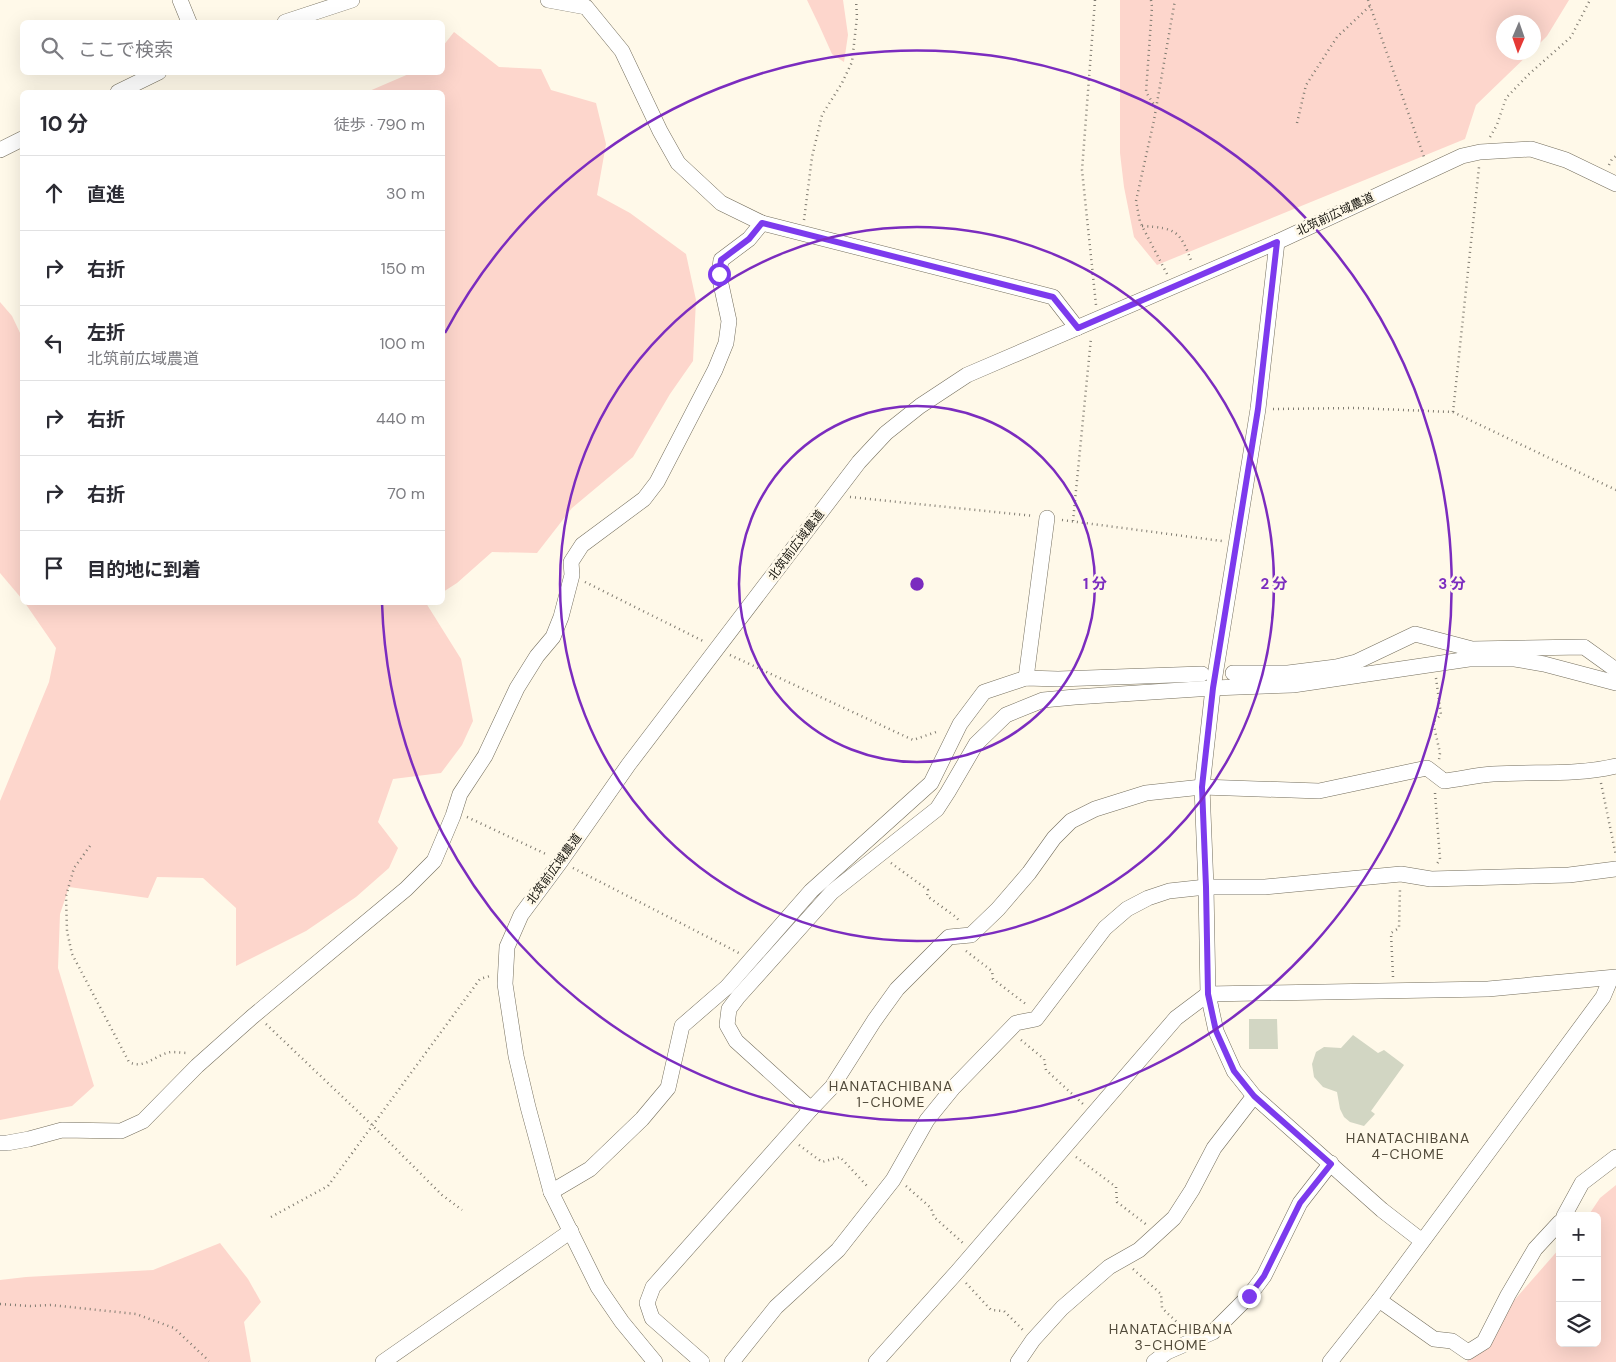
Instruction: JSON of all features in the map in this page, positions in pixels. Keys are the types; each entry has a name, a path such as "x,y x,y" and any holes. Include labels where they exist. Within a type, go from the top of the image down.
{"street":[{"path":"180,0 188,20"},
{"path":"291,20 352,0"},
{"path":"548,0 586,7 622,51 660,131 678,163 721,203 762,223 1053,297 1088,323"},
{"path":"122,90 153,75"},
{"path":"0,150 20,140"},
{"name":"北筑前広域農道","path":"655,1362 622,1322 598,1287 551,1192 516,1056 505,984 507,947 521,915 629,764 859,462 886,433 920,406 967,375 1277,242 1462,156 1480,152 1531,149 1566,160 1616,184"},
{"path":"0,1143 7,1144 62,1130 122,1131 143,1122 202,1062 406,888 434,861 460,794 485,756 517,688 537,656 553,637 561,618 572,575 572,562 582,545 644,499 657,482 715,370 726,343 730,321 719,274 721,260 749,239 762,223"},
{"path":"1277,242 1258,409 1213,688 1202,787 1208,994 1216,1031 1234,1071 1254,1096 1382,1210 1422,1241"},
{"path":"1026,678 1047,518"},
{"path":"1233,673 1288,673 1336,667 1356,662 1415,634 1472,649 1584,647 1616,670"},
{"path":"811,1109 736,1041 728,1025 729,1008 832,892 937,809 976,744 1006,715 1043,700 1213,688 1293,685 1469,659 1515,659 1544,664 1616,683"},
{"path":"551,1192 590,1168 642,1119 668,1088 682,1026 727,987 811,891 931,783 960,724 984,692 1026,678 1058,679 1202,674"},
{"path":"949,747 969,754"},
{"path":"702,1362 652,1318 647,1303 653,1287 832,1087 897,989 949,937 971,935 1029,873 1054,838 1071,821 1095,809 1146,793 1202,787 1319,791 1427,768 1444,782 1492,774 1541,774 1599,770 1616,766"},
{"path":"732,1362 776,1307 838,1250 895,1177 927,1120 953,1088 1016,1023 1036,1019 1105,928 1127,909 1148,898 1169,891 1206,887 1265,887 1401,874 1431,879 1569,875 1616,869"},
{"path":"876,1362 1176,1018 1208,994 1488,988 1614,977"},
{"path":"1330,1362 1379,1300 1603,998 1614,977"},
{"path":"1018,1362 1033,1340 1062,1308 1109,1267 1139,1250 1174,1218 1192,1190 1214,1148 1254,1096"},
{"path":"1566,1212 1582,1183 1616,1157"},
{"path":"1154,1362 1167,1352 1213,1332 1249,1296 1264,1276 1300,1203 1331,1164"},
{"path":"1379,1300 1434,1339 1452,1341 1468,1352 1484,1342 1535,1248 1556,1226"},
{"path":"382,1362 571,1232"}],"path":[{"path":"804,234 805,204 812,157 822,115 842,83 852,62 857,17 856,0"},
{"path":"1073,521 1091,334 1088,323 1082,170 1095,0"},
{"path":"1151,0 1146,92 1156,108"},
{"path":"1173,286 1140,222 1136,201 1156,108 1175,0"},
{"path":"1368,0 1429,170"},
{"path":"1453,412 1480,152 1497,125 1506,98 1528,75 1571,37 1590,0"},
{"path":"1297,123 1306,85 1337,38 1370,6"},
{"path":"1142,226 1162,227 1178,234 1186,247 1197,276"},
{"path":"1258,409 1355,408 1453,412 1616,490"},
{"path":"572,575 717,649 913,740 960,724"},
{"path":"1599,770 1616,857"},
{"path":"455,811 561,861 752,959"},
{"path":"90,846 74,868 66,896 67,931 72,954 129,1062 135,1065 144,1064 170,1052 190,1053 202,1062"},
{"path":"878,854 928,890 927,896 956,917 971,935"},
{"path":"1393,991 1391,933 1399,928 1401,874"},
{"path":"949,937 992,971 993,979 1025,1003 1036,1019"},
{"path":"271,1217 328,1186 480,979 506,971"},
{"path":"256,1014 442,1195 462,1210"},
{"path":"1016,1023 1021,1041 1044,1059 1046,1070 1094,1113"},
{"path":"787,1136 822,1162 840,1157 879,1198"},
{"path":"1064,1148 1116,1187 1117,1202 1158,1233"},
{"path":"895,1177 931,1208 934,1217 973,1253"},
{"path":"1122,1259 1161,1294 1162,1308 1196,1340"},
{"path":"956,1272 992,1310 1004,1311 1033,1340"},
{"path":"0,1304 51,1305 136,1314 174,1328 209,1361"}],"shaded area":[{"path":"807,0 843,0 848,35 844,62 832,54"},
{"path":"1120,0 1569,0 1547,36 1541,42 1541,15 1496,15 1496,60 1523,60 1476,105 1465,139 1157,265 1134,237 1124,187 1120,153"},
{"path":"454,32 499,67 541,69 551,90 596,103 606,144 597,195 630,213 686,254 696,300 693,361 670,394 633,457 572,508 537,553 492,552 457,583 445,591 445,90 372,90 406,75 445,75 445,43"},
{"path":"0,302 12,316 20,333 20,597 0,573"},
{"path":"26,605 427,605 461,659 473,721 462,745 441,773 393,779 378,822 398,848 389,868 356,897 306,931 236,966 236,908 203,878 157,877 148,898 69,887 60,914 58,968 94,1086 72,1106 0,1120 0,801 49,682 56,648"},
{"path":"1616,1185 1616,1362 1467,1362 1489,1329 1556,1253 1556,1347 1601,1347 1601,1212 1591,1212 1600,1198"},
{"path":"220,1243 248,1279 261,1302 244,1322 251,1362 0,1362 0,1280 153,1270"}],"building":[{"path":"1249,1019 1277,1019 1278,1049 1249,1049"},
{"path":"1353,1035 1378,1053 1384,1050 1404,1065 1371,1111 1375,1114 1364,1126 1350,1122 1344,1117 1340,1109 1337,1092 1323,1087 1314,1077 1312,1064 1316,1052 1324,1047 1341,1048"}],"district":[{"name":"HANATACHIBANA 1-CHOME","path":"891,1094"},
{"name":"HANATACHIBANA 4-CHOME","path":"1408,1146"},
{"name":"HANATACHIBANA 3-CHOME","path":"1171,1338"}],"route":[{"path":"719,274 721,260 749,239 762,223 1053,297 1078,328 1277,242 1258,409 1213,688 1202,787 1208,994 1216,1031 1234,1071 1254,1096 1331,1164 1300,1203 1264,1276 1249,1296"}]}
